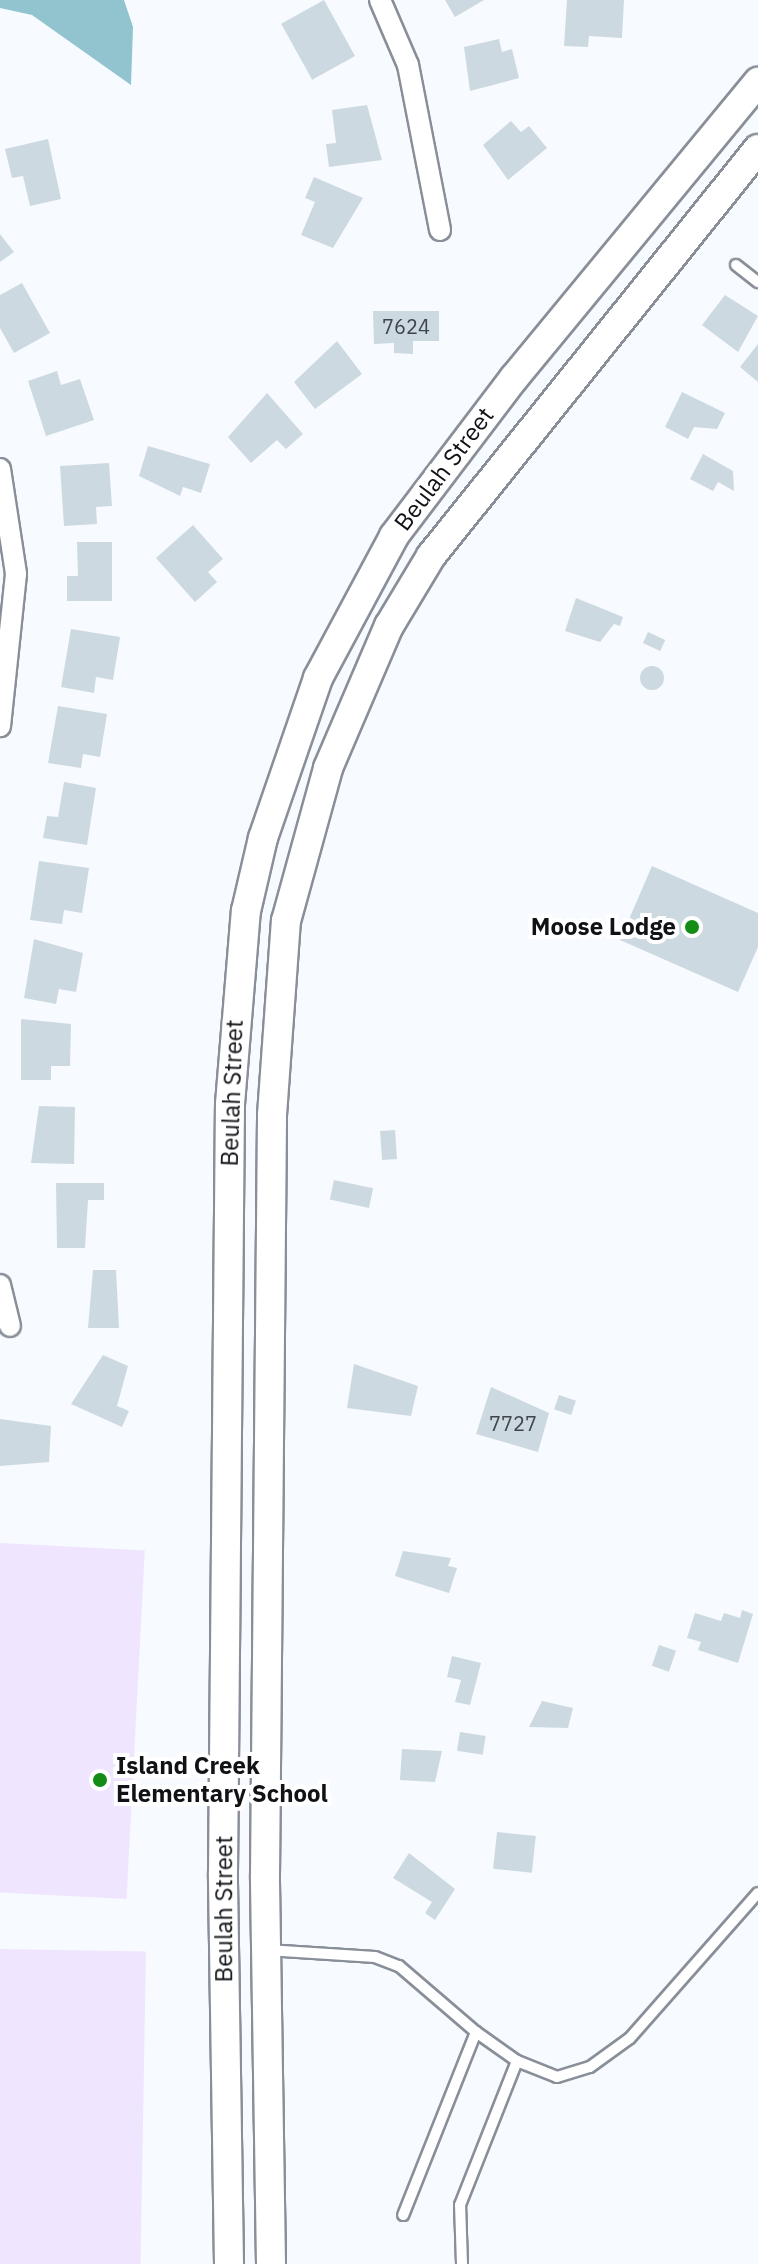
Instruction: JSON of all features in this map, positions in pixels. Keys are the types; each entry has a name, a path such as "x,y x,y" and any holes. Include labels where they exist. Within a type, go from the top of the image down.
{"main road":[{"name":"Beulah Street","path":"229,2264 224,1949 230,1104 246,911 263,838 318,678 394,536 505,389 758,82"},
{"name":"Beulah Street","path":"271,2264 265,1950 275,1007 303,850 358,693 431,556 758,149"},
{"path":"224,1949 265,1950"}],"street":[{"path":"380,0 408,65 440,230"},
{"path":"0,469 16,574 0,726"},
{"path":"0,1285 10,1326"}],"lane":[{"path":"736,265 758,282"},
{"path":"265,1950 375,1957 399,1966 476,2032 517,2061 557,2077 590,2067 630,2038 758,1893"},
{"path":"403,2215 476,2032"},
{"path":"462,2264 460,2205 517,2061"}],"shaded area":[{"path":"0,1543 145,1551 127,1899 0,1892"},
{"path":"0,1949 146,1952 141,2264 0,2264"}],"water":[{"path":"0,0 124,0 133,27 131,85 32,15 0,8"}],"building":[{"path":"324,0 355,56 312,80 281,24"},
{"path":"445,0 484,0 455,17"},
{"path":"567,0 624,0 622,38 589,36 588,47 564,46"},
{"path":"499,39 502,52 512,49 519,78 470,91 464,47"},
{"path":"367,105 382,160 329,167 326,144 336,143 332,110"},
{"path":"511,121 521,132 529,126 547,148 508,180 483,145"},
{"path":"48,139 61,199 30,206 23,176 12,178 5,149"},
{"path":"314,177 363,198 333,248 301,235 315,202 305,198"},
{"path":"0,234 14,252 0,262"},
{"path":"22,283 50,333 14,353 0,328 0,295"},
{"path":"725,295 758,316 738,352 702,325"},
{"path":"373,311 439,311 439,341 413,341 413,354 394,353 394,343 374,344"},
{"path":"337,341 362,374 315,409 294,382"},
{"path":"758,344 758,382 740,367"},
{"path":"57,371 61,385 80,379 94,420 46,436 28,381"},
{"path":"682,392 725,413 717,429 694,427 688,439 665,427"},
{"path":"267,393 303,434 286,449 277,440 251,463 228,437"},
{"path":"148,446 210,464 201,493 183,487 180,496 139,476"},
{"path":"703,454 733,471 734,491 718,482 713,491 690,479"},
{"path":"109,463 112,506 96,507 97,524 64,526 60,466"},
{"path":"193,525 223,559 208,572 217,582 195,602 156,558"},
{"path":"77,542 112,542 112,601 67,601 67,576 78,576"},
{"path":"576,598 623,617 620,626 614,624 600,642 565,631"},
{"path":"71,629 120,637 113,680 96,677 94,693 61,687"},
{"path":"648,632 665,640 660,651 643,643"},
{"path":"652,666 660,670 664,678 660,686 652,690 644,686 640,678 644,670"},
{"path":"58,706 107,714 100,757 83,754 81,768 48,763"},
{"path":"64,782 96,788 87,845 43,838 47,816 58,817"},
{"path":"39,861 89,868 82,913 64,910 62,924 30,920"},
{"name":"Moose Lodge","path":"652,866 758,913 758,947 738,992 620,940"},
{"path":"34,939 83,953 76,992 59,989 56,1004 24,998"},
{"path":"21,1019 71,1024 70,1066 51,1066 51,1080 21,1080"},
{"path":"39,1106 75,1107 74,1164 31,1163"},
{"path":"395,1130 397,1159 382,1160 380,1131"},
{"path":"334,1180 373,1188 369,1208 330,1200"},
{"path":"56,1183 104,1183 104,1200 88,1200 85,1248 57,1248"},
{"path":"93,1270 116,1270 119,1328 88,1328"},
{"path":"103,1355 128,1366 117,1406 129,1411 122,1427 71,1404"},
{"path":"354,1364 418,1386 411,1416 347,1408"},
{"path":"491,1387 549,1413 538,1452 476,1434"},
{"path":"559,1395 576,1401 571,1415 554,1409"},
{"path":"0,1419 51,1426 49,1462 0,1466"},
{"path":"403,1551 451,1558 448,1566 457,1568 449,1593 395,1576"},
{"path":"742,1610 753,1614 738,1663 698,1650 701,1642 687,1638 695,1613 721,1621 724,1613 740,1618"},
{"path":"659,1645 676,1651 669,1672 652,1666"},
{"path":"452,1656 481,1663 470,1705 455,1702 461,1680 447,1677"},
{"path":"542,1701 573,1708 568,1728 529,1727"},
{"path":"460,1732 486,1736 483,1755 457,1751"},
{"path":"402,1749 442,1751 435,1782 400,1780"},
{"path":"497,1832 536,1836 532,1873 493,1869"},
{"path":"409,1853 455,1889 435,1920 425,1913 432,1902 393,1878"}],"place":[{"name":"Moose Lodge","path":"692,927"},
{"name":"Island Creek Elementary School","path":"100,1780"}]}
